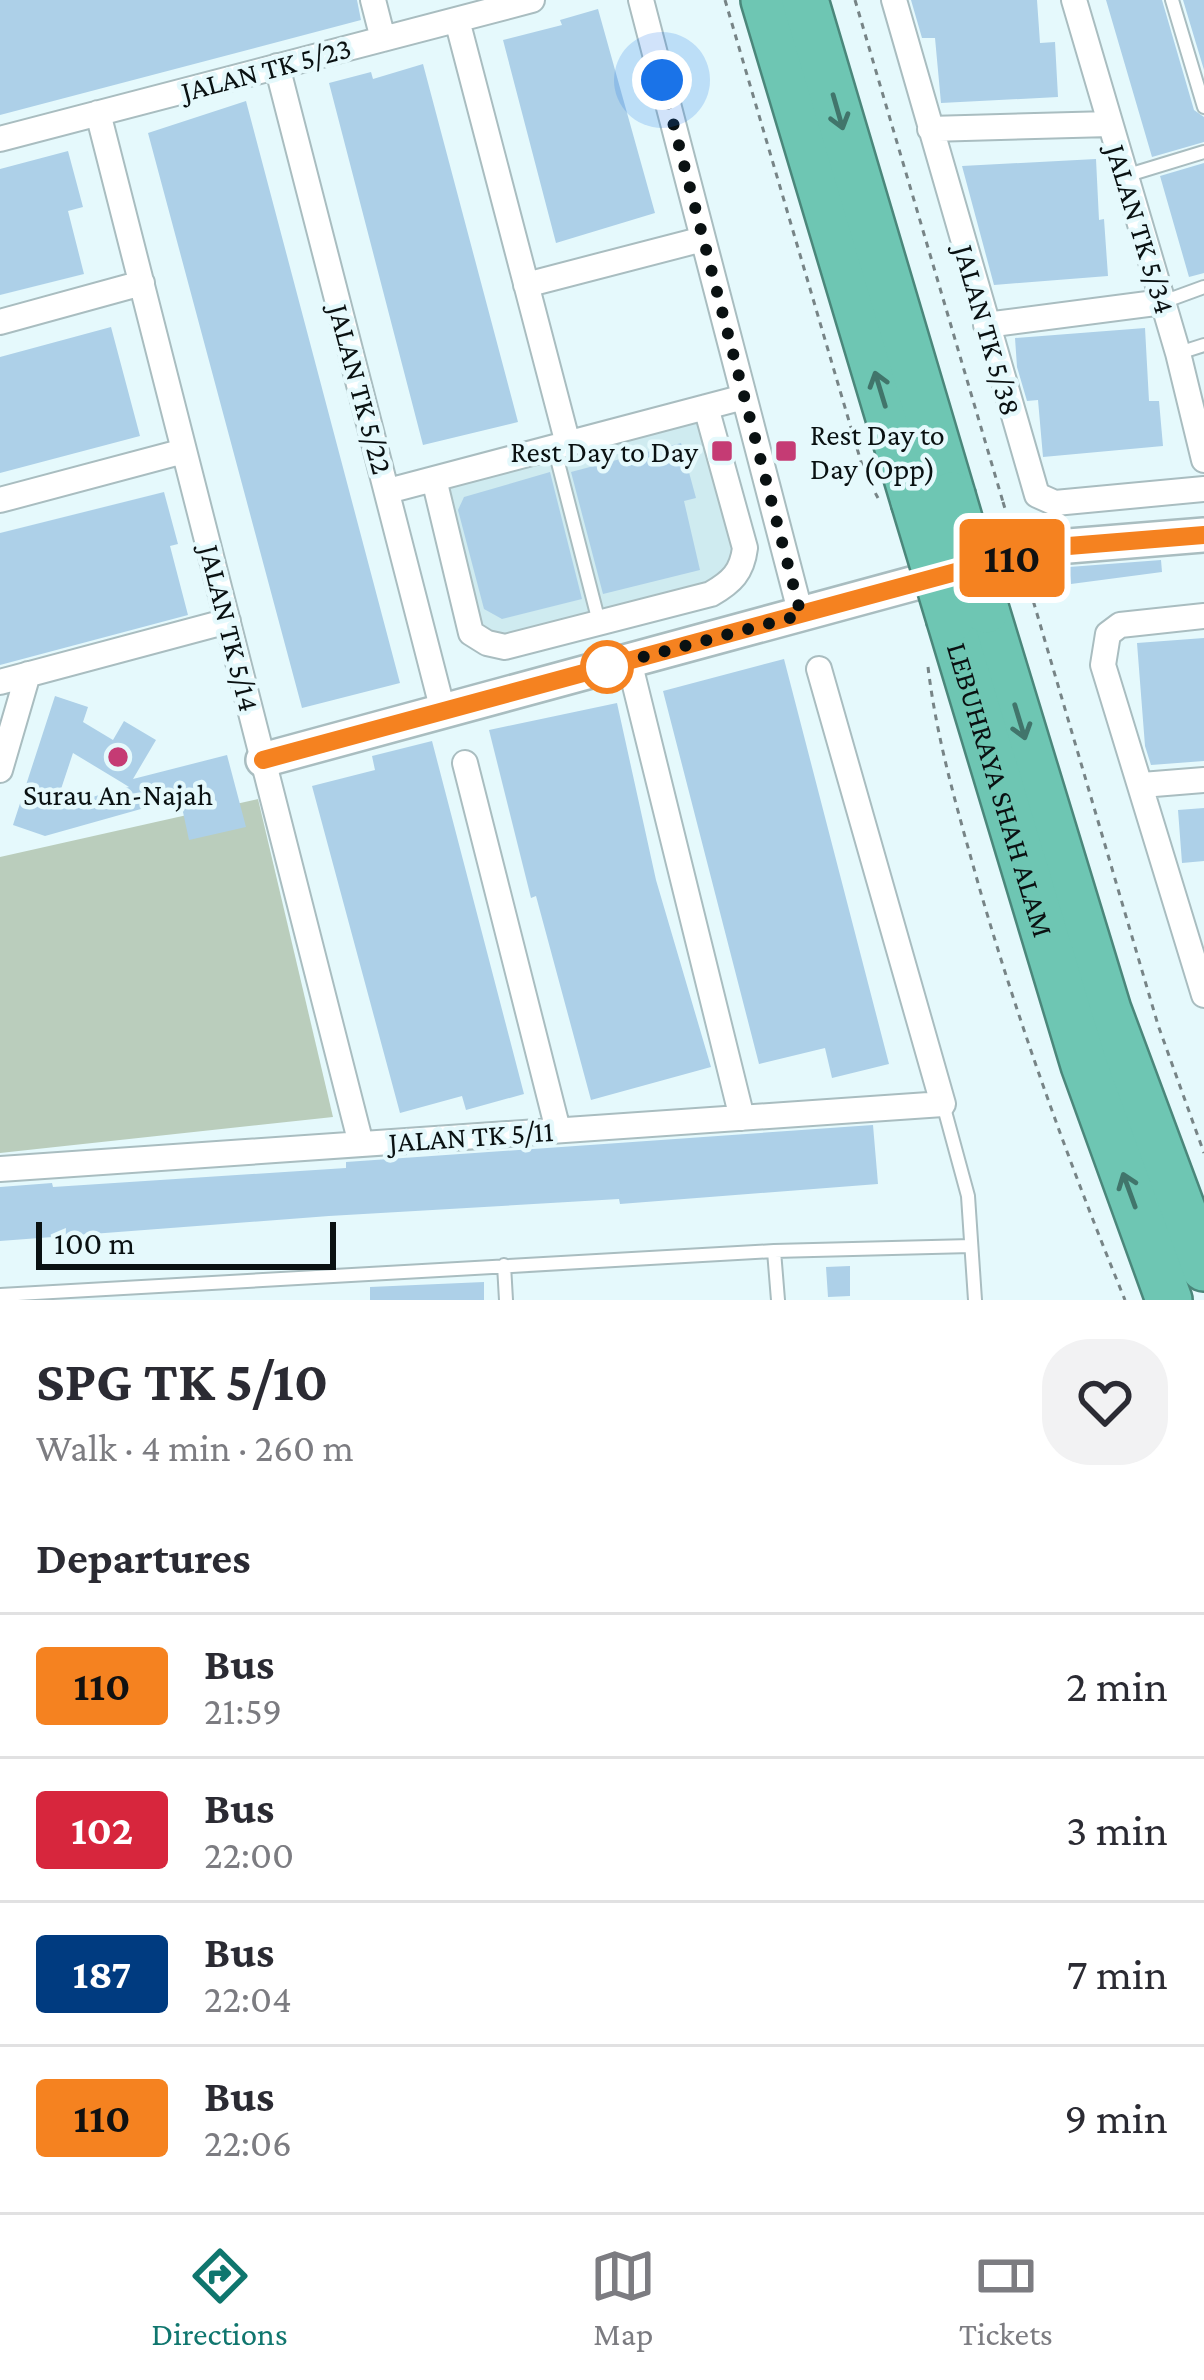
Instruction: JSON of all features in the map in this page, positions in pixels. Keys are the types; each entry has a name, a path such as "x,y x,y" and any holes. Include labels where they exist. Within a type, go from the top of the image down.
{"highway":[{"name":"LEBUHRAYA SHAH ALAM","path":"764,0 1084,1065 1169,1300"},
{"name":"LEBUHRAYA SHAH ALAM","path":"805,0 915,499"},
{"name":"LEBUHRAYA SHAH ALAM","path":"954,628 1108,1010 1204,1268"}],"street":[{"path":"373,0 383,39"},
{"name":"JALAN TK 5/23","path":"0,139 532,0"},
{"path":"641,0 801,615"},
{"name":"JALAN TK 5/38","path":"894,0 1037,495 1055,503 1204,489"},
{"name":"JALAN TK 5/34","path":"1074,0 1178,353 1204,460"},
{"path":"457,20 526,285 561,446"},
{"name":"JALAN TK 5/22","path":"277,67 443,711"},
{"name":"JALAN TK 5/14","path":"98,113 361,1144"},
{"path":"930,129 1110,124"},
{"path":"526,285 703,239"},
{"path":"0,322 142,284"},
{"path":"986,325 1163,302"},
{"path":"388,491 744,398"},
{"path":"434,479 471,633 487,643 506,647 711,594 730,584 743,566 745,548 706,407"},
{"path":"0,500 184,451"},
{"path":"263,760 1044,548 1204,535"},
{"path":"1204,616 1120,625 1108,634 1103,664 1198,955 1204,995"},
{"path":"0,682 228,621"},
{"path":"629,661 742,1118"},
{"path":"819,669 943,1104"},
{"path":"0,770 28,674"},
{"path":"465,763 558,1130"},
{"path":"1142,785 1204,780"},
{"name":"JALAN TK 5/11","path":"0,1168 943,1104"}],"lane":[{"path":"1172,0 1204,107"},
{"path":"1126,176 1204,152"},
{"path":"1163,302 1204,287"},
{"path":"1178,353 1204,345"},
{"path":"561,446 600,623"},
{"path":"943,1104 968,1196 975,1300"},
{"path":"0,1294 504,1265 971,1246"},
{"path":"774,1252 778,1300"},
{"path":"504,1265 506,1300"}],"path":[{"path":"725,0 864,472 915,499"},
{"path":"855,0 1158,1025 1204,1153"},
{"path":"954,628 939,746 1042,1088 1125,1300"}],"shaded area":[{"path":"701,416 738,549 726,579 504,638 478,628 444,487"}],"green space":[{"path":"258,799 333,1117 0,1153 0,857"}],"building":[{"path":"0,0 357,0 361,20 0,115"},
{"path":"911,0 1037,0 1040,43 1055,42 1058,97 941,103 935,38 922,38"},
{"path":"1106,0 1162,0 1194,110 1204,117 1204,142 1152,157"},
{"path":"1183,0 1204,0 1204,70"},
{"path":"598,9 655,213 556,243 503,40 562,25 560,20"},
{"path":"423,64 518,422 423,445 329,83 371,72 373,79"},
{"path":"246,101 400,683 302,708 148,133"},
{"path":"68,151 83,207 68,211 84,274 0,295 0,169"},
{"path":"1096,159 1108,276 994,285 962,166"},
{"path":"1204,163 1204,273 1189,277 1160,176"},
{"path":"111,327 140,436 0,473 0,357"},
{"path":"1145,328 1149,401 1159,401 1163,446 1043,457 1038,400 1027,401 1015,338"},
{"path":"681,443 696,498 684,501 700,570 603,594 571,472"},
{"path":"550,472 582,599 502,619 484,609 458,510 464,497"},
{"path":"164,492 178,544 170,546 188,615 0,665 0,533"},
{"path":"1161,560 1162,572 1071,584 1069,567"},
{"path":"1204,638 1204,761 1151,765 1145,746 1137,643"},
{"path":"784,659 889,1064 832,1078 825,1048 759,1064 663,691"},
{"path":"55,696 88,707 83,722 113,740 124,721 156,740 133,779 227,755 246,827 189,840 180,798 45,836 13,825","holes":["73,753 129,787 55,807"]},
{"path":"617,703 656,880 711,1067 591,1100 536,896 531,898 489,730"},
{"path":"432,741 524,1094 466,1110 462,1096 400,1113 312,786 375,770 372,756"},
{"path":"1204,808 1204,861 1182,863 1178,810"},
{"path":"873,1125 878,1184 620,1204 619,1199 329,1216 0,1241 0,1187 346,1168 346,1162"},
{"path":"850,1266 850,1296 828,1297 826,1267"},
{"path":"484,1282 484,1300 370,1300 370,1287"}],"bus line":[{"name":"110","path":"263,760 1044,548 1204,535"}],"place":[{"name":"Rest Day to Day","path":"722,451"},
{"name":"Rest Day to Day (Opp)","path":"786,451"},
{"name":"Surau An-Najah","path":"118,757"}],"route":[{"path":"607,667 594,670 801,615 662,80"}]}
